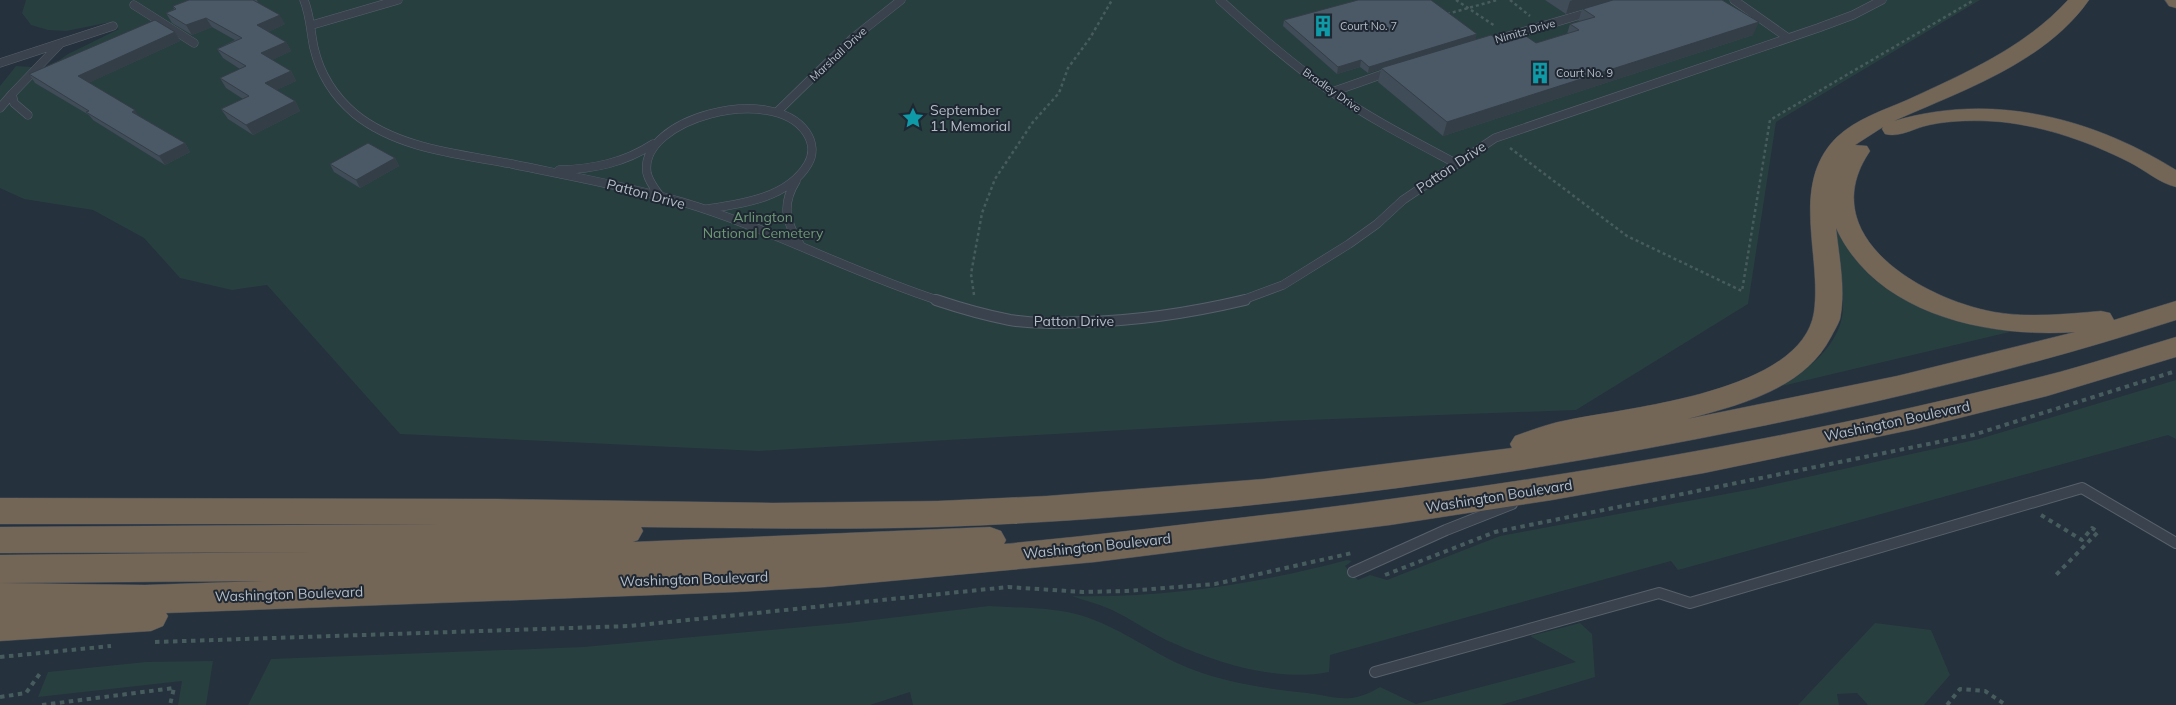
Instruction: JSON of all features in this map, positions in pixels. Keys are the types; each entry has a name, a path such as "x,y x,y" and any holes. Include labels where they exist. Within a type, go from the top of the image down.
{"highway":[{"path":"1445,470 1565,431 1719,399 1763,383 1797,364 1818,339 1825,324 1829,307 1829,266 1822,204 1825,175 1830,164 1845,143 1878,122 2007,59 2053,26 2079,0"},
{"path":"1878,122 1913,113 1948,108 2014,111 2054,119 2093,131 2149,156 2176,171"},
{"path":"2171,311 2029,325 1994,321 1954,310 1909,290 1881,271 1866,257 1855,243 1845,224 1842,190 1844,178 1854,158 1876,137 1921,120 1967,115 2014,118 2070,130 2124,152 2176,180"},
{"path":"0,540 425,538 715,530 856,517 1029,510 1188,499 1445,470 1690,429 1879,390 2007,359 2171,311"},
{"name":"Washington Boulevard","path":"0,597 145,599 826,573 1095,549 1225,531 1390,512 1552,488 1704,461 1915,418 2047,386 2175,347"},
{"path":"0,511 495,512 856,517"},
{"path":"0,570 261,567 443,562 851,547 1091,533 1225,531"},
{"path":"0,626 227,613 368,591"},
{"path":"0,646 120,618"}],"lane":[{"name":"Patton Drive","path":"304,0 312,25 314,47 322,74 332,93 347,109 385,133 403,141 660,196 704,210 801,246 899,288 976,313 1012,320 1051,323 1133,321 1203,310 1249,299 1283,285 1321,263 1377,224 1403,200 1494,138 1853,16 1882,0"},
{"path":"312,25 398,0"},
{"name":"Marshall Drive","path":"777,112 854,38 901,0"},
{"name":"Bradley Drive","path":"1220,0 1275,50 1332,92 1385,125 1456,163"},
{"path":"1734,0 1788,38"},
{"path":"134,5 194,43"},
{"name":"Nimitz Drive","path":"1474,46 1597,10"},
{"path":"0,63 113,26"},
{"path":"0,108 60,44"},
{"path":"1332,92 1394,70"},
{"path":"12,94 14,103 28,115"},
{"path":"535,169 568,170 601,165 632,156 683,123 714,112 740,108 777,112 792,118 808,133 812,143 812,154 788,194 785,215 788,228 801,246"},
{"path":"660,139 650,151 646,164 648,176 660,196"},
{"path":"704,210 764,197 779,190 801,173"},
{"path":"1354,572 1446,530 1552,488"},
{"path":"1375,672 1659,594 1690,603 2082,488 2176,543"}],"path":[{"path":"976,313 971,274 982,213 995,179 1033,122 1058,93 1068,68 1090,38 1112,0"},
{"path":"1456,0 1498,28"},
{"path":"1446,14 1496,0"},
{"path":"1510,0 1532,17"},
{"path":"1494,138 1627,236 1742,291 1770,120 1974,0"},
{"path":"2024,505 2082,540 2092,528 2098,532 2054,577"},
{"path":"0,697 26,693 41,672"},
{"path":"42,705 174,688 169,705"},
{"path":"1947,705 1960,689 1985,691 2006,705"}],"green space":[{"name":"Arlington National Cemetery","path":"26,0 1980,0 1776,122 1748,304 1576,410 1281,421 758,451 400,434 267,285 232,290 180,278 144,238 93,210 24,199 0,188 0,86 16,66 48,68 68,54 119,29 106,23 66,31 48,30 31,25 22,13"},
{"path":"1834,224 1883,280 2018,330 1782,386 1819,357 1834,339 1839,328 1842,317 1843,296"},
{"path":"2176,380 2176,439 2168,435 1678,570 1671,561 1330,655 1329,672 1290,675 1270,673 1230,664 1191,651 1107,608 1072,596 1142,595 1211,588 1313,569 1347,560 1352,561 1345,566 1358,580 1370,575 1387,580 1500,536 1758,488 1979,439"},
{"path":"989,606 1055,610 1076,614 1102,623 1191,669 1240,683 1336,698 1360,696 1380,687 1416,704 1576,662 1530,636 1580,623 1592,634 1595,677 1501,705 913,705 910,692 870,705 248,705 271,659 583,647 848,623"},
{"path":"1875,623 1931,630 1950,675 1924,705 1868,705 1857,693 1837,694 1839,705 1798,705"},
{"path":"213,661 206,705 178,705 182,681 38,697 48,672 146,662"}],"building":[{"path":"189,0 253,0 280,15 257,25 286,42 261,53 291,71 265,83 295,101 246,125 221,109 249,96 220,78 246,66 217,49 242,38 206,18 186,25 166,13 176,9 173,6"},
{"path":"1358,0 1431,0 1477,34 1369,67 1361,60 1338,67 1284,20"},
{"name":"Court No. 9","path":"1613,0 1722,0 1759,22 1447,122 1381,68 1491,35 1502,43 1526,36 1536,43 1579,30 1570,24 1595,17 1583,9"},
{"path":"155,20 175,32 78,76 135,110 132,112 185,143 159,156 86,112 89,111 29,74"},
{"path":"368,143 395,158 356,180 330,164"}],"place":[{"name":"Court No. 7","path":"1323,26"},
{"name":"Court No. 9","path":"1540,73"},
{"name":"September 11 Memorial","path":"913,118"}]}
